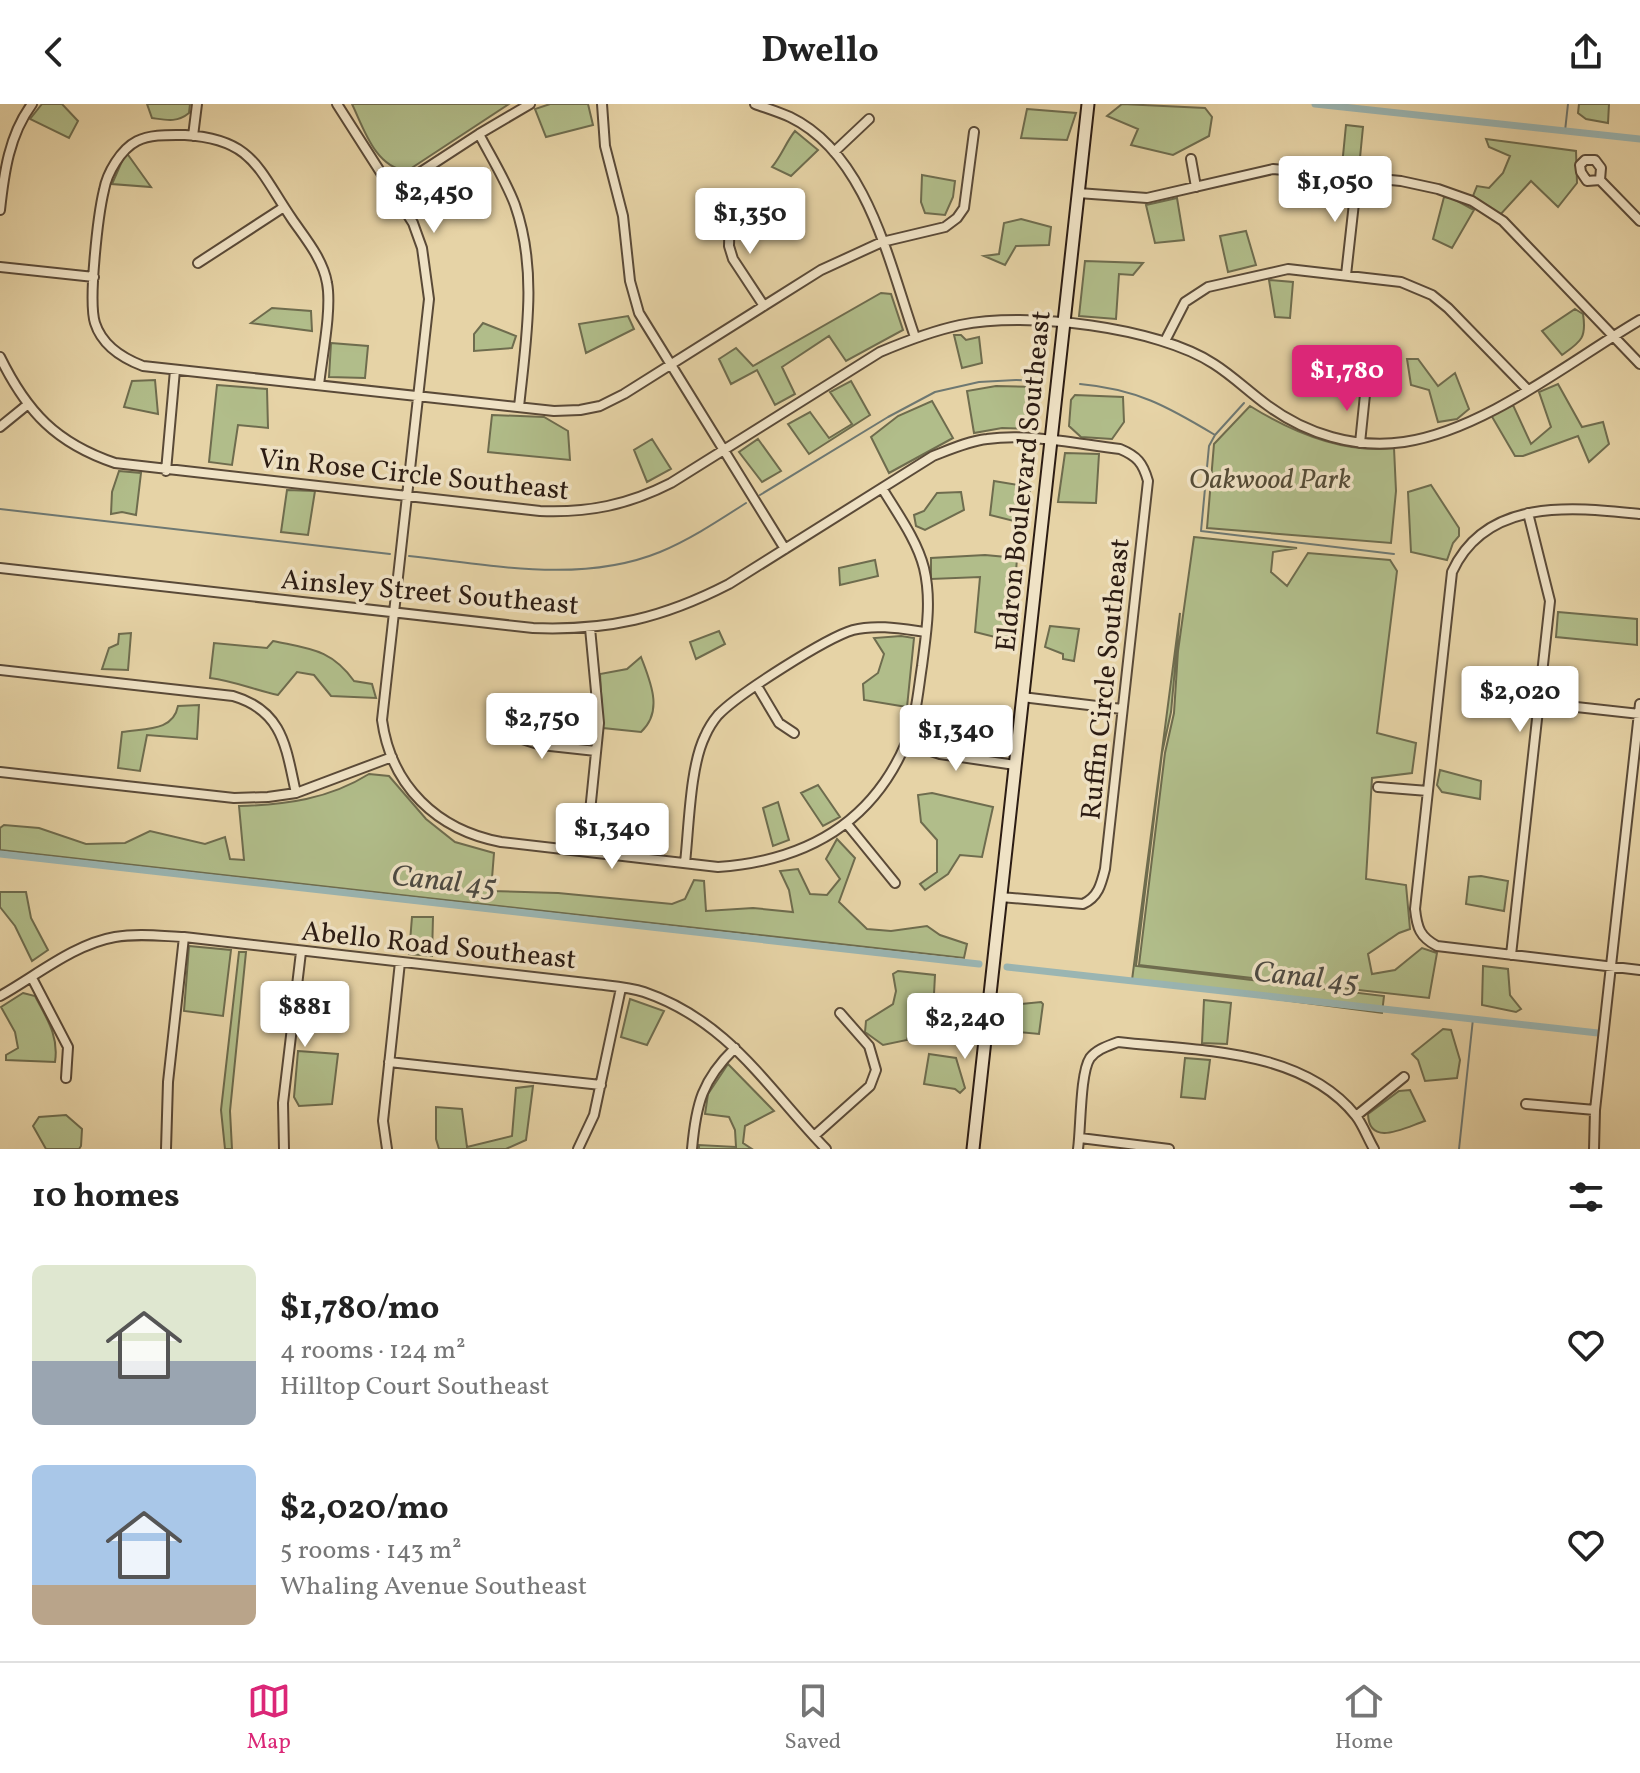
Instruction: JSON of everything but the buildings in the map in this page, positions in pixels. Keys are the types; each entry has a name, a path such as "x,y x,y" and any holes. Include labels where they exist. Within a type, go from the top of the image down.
{"street":[{"path":"0,210 12,141 32,104"},
{"path":"193,136 197,104"},
{"path":"337,104 413,223 428,276 429,299 382,720 392,757 409,787 425,806 454,828 501,842 718,867 777,859 801,850 847,824 879,789 906,743 915,714 926,632 928,590 924,566 912,538 882,488"},
{"path":"393,190 530,104"},
{"path":"602,104 605,146 623,216 633,299 670,366 785,549"},
{"path":"755,104 792,118 834,152 850,171 864,196 915,337"},
{"name":"Eldron Boulevard Southeast","path":"973,1149 1088,104"},
{"path":"834,152 869,119"},
{"path":"319,385 327,284 322,267 252,158 225,141 164,134 138,141 122,153 104,188 92,301 95,322 107,343 127,359 143,366 175,370 554,411 600,406 670,366 821,270 882,242 945,227 964,208 974,132"},
{"path":"479,134 514,203 524,237 529,309 519,407"},
{"path":"1191,159 1196,187"},
{"path":"1078,193 1147,198 1273,169 1357,176 1438,189 1472,201 1503,221 1640,364"},
{"path":"1346,275 1357,176"},
{"path":"1600,180 1640,221"},
{"path":"198,263 284,207"},
{"path":"730,207 729,246 733,259 764,306"},
{"path":"0,267 94,277"},
{"path":"1165,341 1185,302 1208,287 1288,269 1401,282 1432,295 1448,308 1527,389"},
{"name":"Vin Rose Circle Southeast","path":"0,357 27,405 46,426 94,456 115,463 540,511 587,511 644,497 880,352 915,337 962,324 1000,321 1064,324 1124,330 1165,341 1214,364 1268,407 1295,423 1320,434 1360,443 1406,442 1460,426 1640,320"},
{"path":"166,471 175,370"},
{"path":"1360,443 1366,385"},
{"path":"0,427 27,405"},
{"name":"Ainsley Street Southeast","path":"0,568 533,628 590,628 654,617 729,584 933,456 986,439 1050,441"},
{"name":"Ruffin Circle Southeast","path":"1000,897 1083,904 1093,900 1100,887 1105,869 1148,481 1144,466 1134,455 1120,449 1050,441"},
{"path":"1640,514 1583,508 1528,513 1482,532 1469,542 1452,572 1415,909 1417,927 1424,938 1437,946 1640,970"},
{"path":"1511,955 1550,601 1528,513"},
{"path":"685,863 697,758 704,737 717,717 757,686 831,639 854,630 883,627 926,632"},
{"path":"586,851 599,723 590,628"},
{"path":"0,670 233,696 249,701 264,710 276,724 284,742 296,793"},
{"path":"757,686 779,723 794,733"},
{"path":"1022,697 1122,709"},
{"path":"1540,703 1639,714"},
{"path":"1594,1149 1595,1110 1640,704"},
{"path":"497,731 541,745 596,751"},
{"path":"906,743 940,754 1015,765"},
{"path":"0,772 234,798 268,797 296,793 392,757"},
{"path":"1378,787 1428,791"},
{"path":"847,824 895,883"},
{"name":"Abello Road Southeast","path":"0,996 82,948 115,937 184,937 642,991 678,1006 710,1025 735,1048 826,1149"},
{"path":"166,1149 168,1082 184,937"},
{"path":"284,1149 283,1103 301,952"},
{"path":"387,1149 383,1121 400,962"},
{"path":"32,978 68,1047 66,1078"},
{"path":"578,1149 594,1115 621,988"},
{"path":"814,1136 870,1086 876,1070 869,1046 840,1013"},
{"path":"1078,1149 1085,1071 1090,1058 1101,1048 1118,1042 1246,1056 1279,1064 1302,1074 1356,1116 1374,1149"},
{"path":"692,1149 702,1089 718,1064 735,1048"},
{"path":"389,1062 601,1085"},
{"path":"1356,1116 1404,1077"},
{"path":"1526,1104 1595,1110"},
{"path":"1080,1138 1169,1149"}],"green space":[{"path":"42,104 62,104 78,121 69,138 30,119"},
{"path":"147,104 190,104 189,113 171,120 152,118"},
{"path":"352,104 509,104 407,171 396,168 379,155"},
{"path":"550,104 588,104 593,125 546,137 535,109"},
{"path":"1122,104 1205,108 1212,117 1209,136 1173,155 1131,145 1138,129 1107,116"},
{"path":"1579,104 1609,104 1608,123 1586,119 1578,113"},
{"path":"1027,109 1076,113 1067,140 1021,138"},
{"path":"1346,125 1363,127 1359,168 1342,166"},
{"path":"795,131 818,150 791,176 772,167"},
{"path":"1486,139 1576,151 1577,183 1558,207 1531,181 1500,215 1473,196 1477,186 1489,188 1503,173 1510,156 1489,147"},
{"path":"126,152 151,187 112,184"},
{"path":"922,175 955,181 953,197 945,215 925,213 921,202"},
{"path":"1444,197 1474,210 1452,248 1433,239"},
{"path":"1177,198 1184,240 1155,243 1146,205"},
{"path":"1021,219 1051,227 1049,245 1016,246 1005,265 984,256 999,254 1004,223"},
{"path":"1246,231 1256,265 1228,272 1220,236"},
{"path":"1085,261 1143,263 1133,275 1119,274 1116,319 1079,316"},
{"path":"1269,280 1293,282 1290,318 1275,317"},
{"path":"881,293 891,294 903,330 846,361 829,336 782,367 795,394 775,405 757,370 731,384 719,359 736,348 753,366"},
{"path":"272,308 311,311 312,331 251,323"},
{"path":"1575,309 1583,314 1583,335 1562,355 1542,331"},
{"path":"628,316 634,329 586,353 579,324"},
{"path":"483,323 516,336 512,348 474,351 474,334"},
{"path":"954,335 961,335 966,340 979,337 982,363 962,368"},
{"path":"331,343 368,346 365,378 329,377"},
{"path":"1407,359 1418,359 1438,386 1455,373 1469,409 1457,419 1438,422 1429,390 1411,385"},
{"path":"155,380 158,414 124,407 132,381"},
{"path":"851,381 870,415 809,454 788,424 810,412 829,438 852,424 830,392"},
{"path":"1558,384 1582,427 1603,422 1609,444 1589,462 1578,436 1523,456 1515,456 1491,415 1513,405 1531,444 1551,427 1539,392"},
{"path":"217,385 267,389 268,428 238,425 232,465 209,462"},
{"path":"996,386 1040,387 1032,429 1002,428 974,433 967,391"},
{"path":"1075,395 1123,397 1124,422 1112,439 1081,437 1069,426 1071,400"},
{"path":"932,401 953,438 889,473 871,437 898,416"},
{"name":"Oakwood Park","path":"1250,406 1319,439 1356,448 1394,448 1396,491 1391,543 1207,528 1214,444"},
{"path":"492,415 544,417 568,431 570,460 488,452"},
{"path":"652,439 671,469 647,482 634,450"},
{"path":"758,439 781,471 762,482 739,452"},
{"path":"1065,453 1099,454 1096,503 1058,502"},
{"path":"119,471 141,473 136,515 122,512 111,514 112,492"},
{"path":"994,481 1030,487 1028,521 1022,523 990,515"},
{"path":"1431,485 1459,528 1459,536 1447,560 1411,552 1408,492"},
{"path":"287,490 315,491 308,535 281,532"},
{"path":"961,492 964,510 925,530 916,526 914,515 924,511 937,493"},
{"path":"1194,537 1297,548 1273,552 1271,572 1287,586 1308,553 1390,560 1397,571 1377,733 1416,743 1412,773 1372,778 1366,879 1406,885 1410,929 1368,954 1372,974 1395,970 1422,948 1437,953 1429,998 1139,965 1165,753 1174,713 1178,651"},
{"path":"985,555 1017,558 1011,641 975,632 980,577 931,579 931,558"},
{"path":"875,560 878,576 840,585 839,568"},
{"path":"1558,612 1637,619 1637,645 1556,637"},
{"path":"1180,613 1171,712 1162,753 1136,966 1384,996 1382,1013 1132,980"},
{"path":"1050,626 1079,629 1074,661 1063,659 1063,654 1045,647"},
{"path":"719,631 725,644 696,659 690,642"},
{"path":"131,633 128,670 102,669 109,648 118,644 119,634"},
{"path":"874,638 914,638 907,707 864,700 863,684 878,673 884,654"},
{"path":"273,641 328,656 354,681 372,684 376,698 331,696 314,675 297,672 278,695 210,678 214,643 267,648"},
{"path":"641,657 653,696 648,724 641,732 603,728 600,674 627,669"},
{"path":"199,705 197,739 147,735 140,771 118,768 122,732 164,725 178,706"},
{"path":"935,709 965,713 966,724 959,750 925,743 919,737 920,723"},
{"path":"1440,770 1481,781 1480,799 1442,792 1437,785"},
{"path":"369,774 389,776 426,819 455,842 494,853 491,891 558,893 672,904 685,899 694,880 704,881 706,911 753,908 793,912 789,890 780,871 798,869 810,894 827,895 840,879 826,859 837,839 855,858 839,902 867,929 891,931 927,926 940,935 967,944 964,958 0,850 0,828 4,825 39,828 86,844 125,843 150,831 205,844 225,837 230,859 244,860 239,806 306,799 354,783"},
{"path":"818,785 840,817 823,826 801,793"},
{"path":"932,793 993,807 982,857 960,855 948,874 925,890 920,884 937,872 937,840 921,822 918,795"},
{"path":"778,802 789,840 773,846 763,808"},
{"path":"1469,877 1508,881 1504,911 1466,904"},
{"path":"0,892 26,892 31,918 48,950 32,961 15,926 0,907"},
{"path":"412,917 433,917 432,956 409,954"},
{"path":"189,946 231,950 223,1016 184,1011"},
{"path":"239,952 246,952 230,1111 232,1149 225,1149 221,1110"},
{"path":"1483,966 1508,969 1510,995 1521,1009 1516,1012 1482,1005"},
{"path":"898,971 935,975 933,1013 912,1023 907,1040 883,1045 865,1032 866,1021 893,1004 896,991 893,974"},
{"path":"23,993 35,996 48,1020 54,1036 55,1062 6,1060 6,1055 18,1048 15,1032 1,1007"},
{"path":"630,999 664,1011 647,1045 621,1037"},
{"path":"1204,1000 1231,1003 1227,1044 1202,1043"},
{"path":"1041,1002 1039,1034 996,1030 1000,1006"},
{"path":"1443,1029 1451,1030 1460,1060 1457,1078 1425,1081 1418,1060 1412,1054"},
{"path":"298,1051 338,1054 332,1104 299,1106 294,1097"},
{"path":"929,1054 956,1058 965,1088 960,1093 955,1089 924,1084"},
{"path":"1185,1058 1210,1060 1205,1099 1181,1097"},
{"path":"728,1064 774,1111 745,1126 743,1143 752,1149 699,1149 699,1145 736,1147 735,1130 729,1117 705,1114 708,1094"},
{"path":"533,1086 526,1140 506,1149 439,1149 436,1107 462,1109 467,1147 512,1136 516,1088"},
{"path":"1410,1090 1425,1121 1390,1132 1375,1130 1368,1114 1399,1091"},
{"path":"66,1115 82,1129 81,1146 79,1149 46,1149 33,1126 39,1117"}],"waterway":[{"path":"1315,104 1640,139"},
{"path":"1565,131 1568,104"},
{"path":"760,495 935,392 979,382 1044,381"},
{"path":"1080,384 1118,390 1150,400 1215,435"},
{"path":"1244,403 1209,446 1201,531 1394,554"},
{"path":"409,556 536,569 599,567 630,562 660,552 693,536 746,503"},
{"path":"0,509 390,554"},
{"name":"Canal 45","path":"0,854 979,964"},
{"name":"Canal 45","path":"1007,967 1598,1033"},
{"path":"1459,1149 1473,1019"}]}
